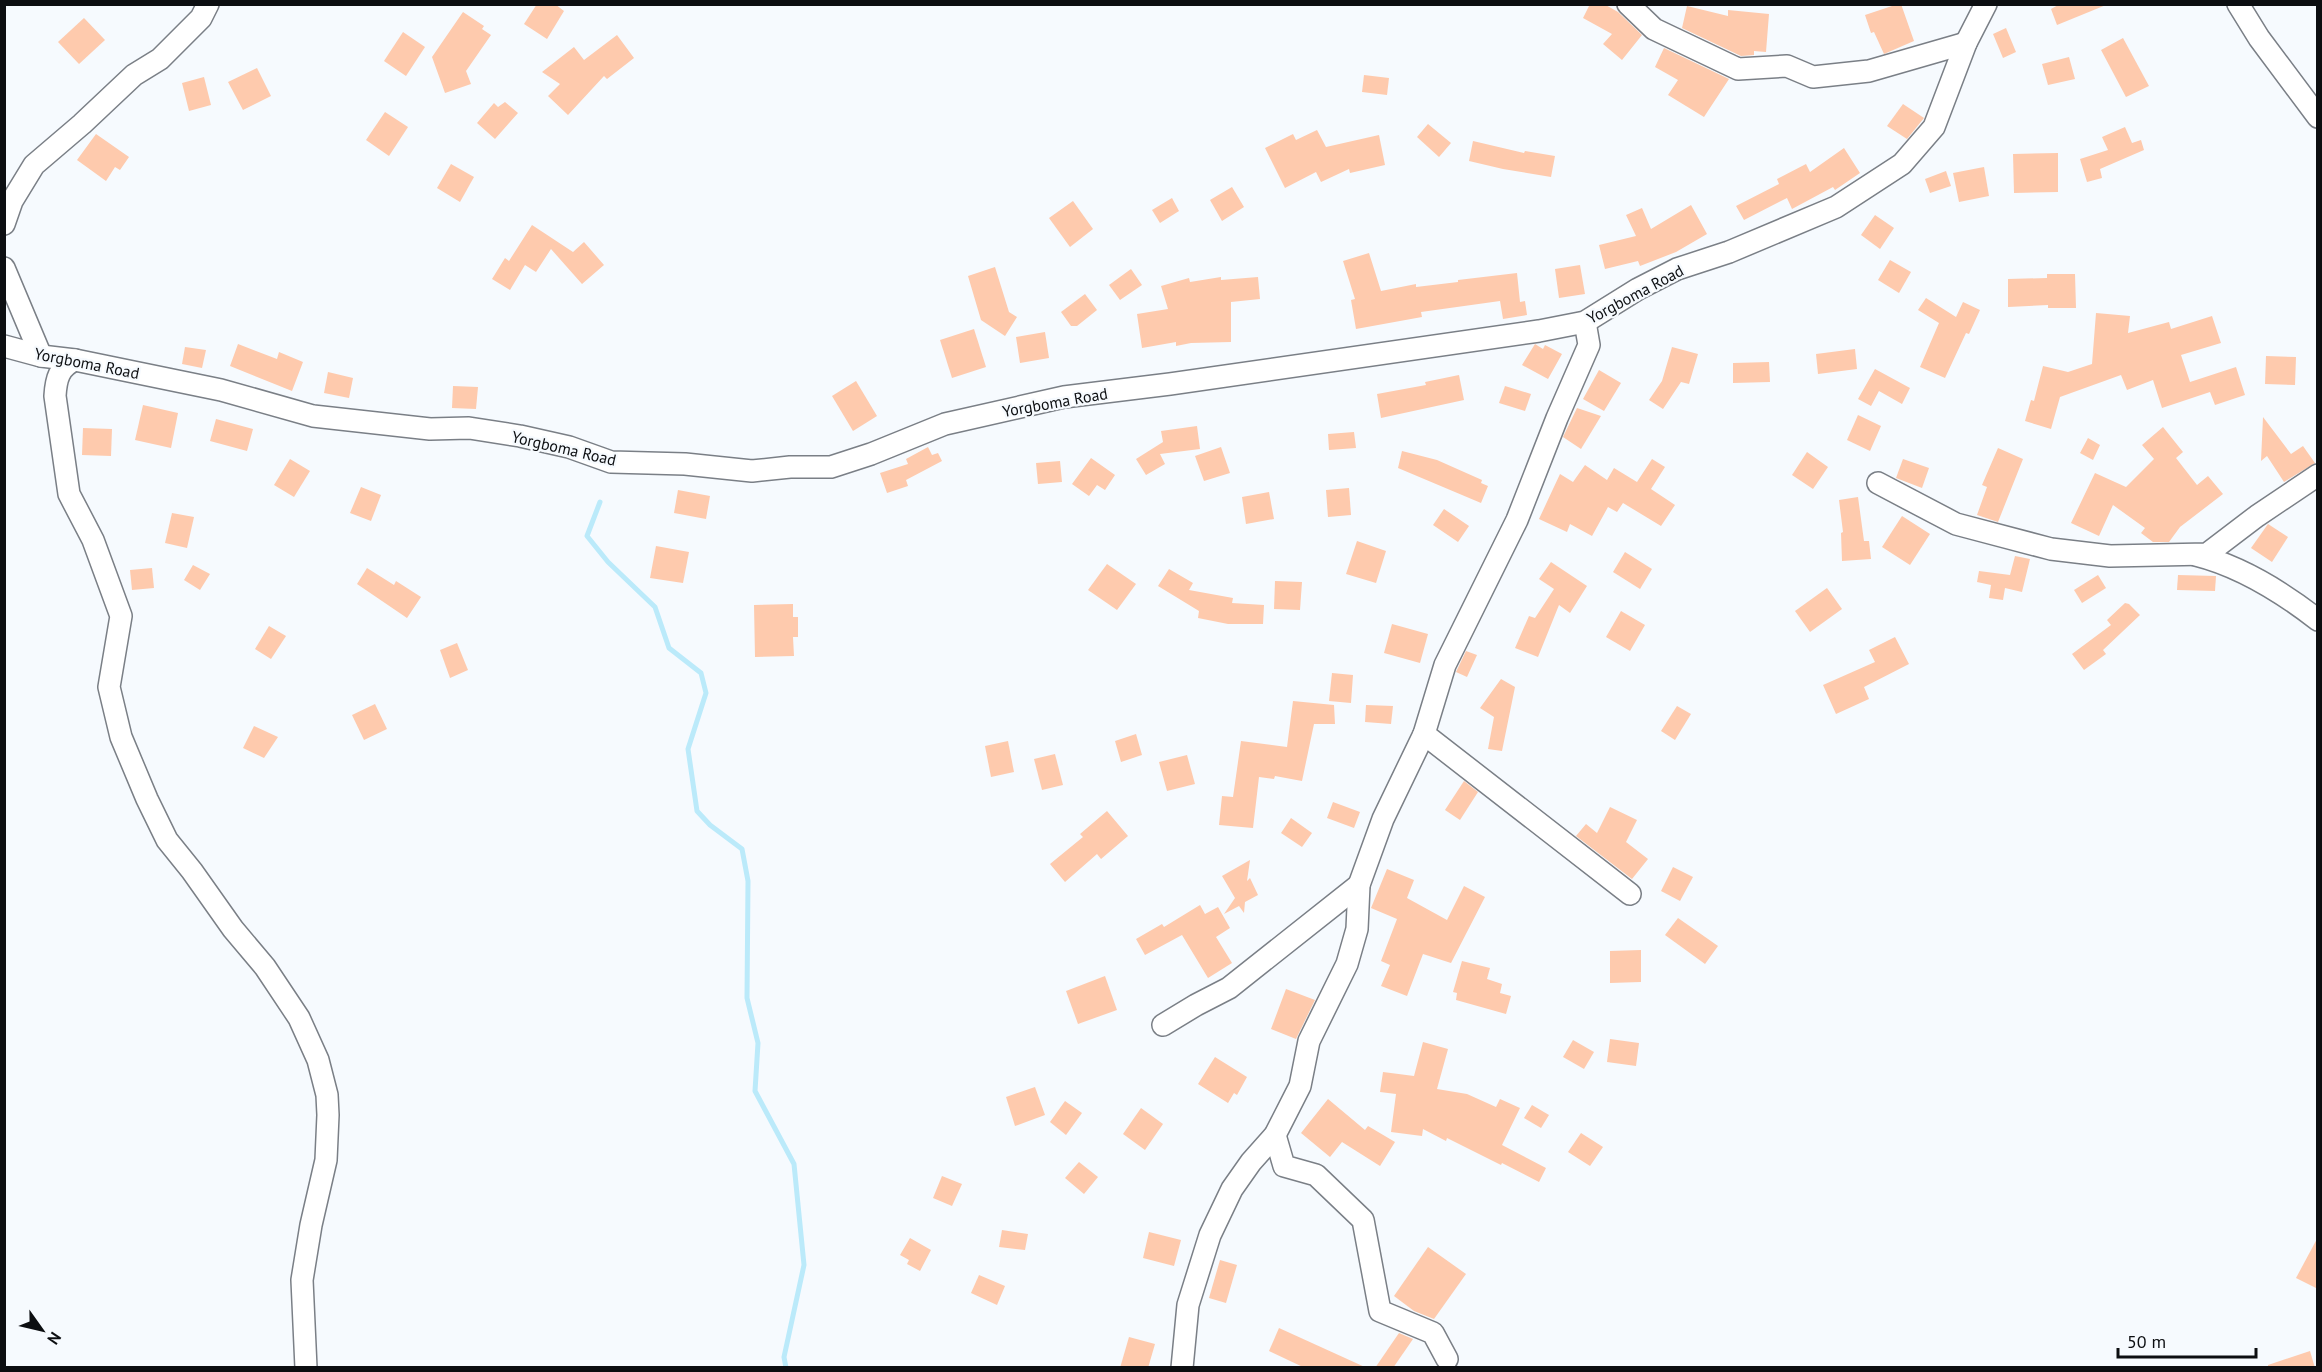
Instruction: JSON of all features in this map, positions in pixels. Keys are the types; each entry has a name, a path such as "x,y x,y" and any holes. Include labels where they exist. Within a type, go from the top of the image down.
{"street":[{"path":"4,224 12,201 34,165 134,75 160,59 201,18 208,4"},
{"path":"1628,4 1654,29 1738,69 1787,66 1813,77 1858,72 1880,68 1966,43"},
{"path":"2238,4 2259,38 2318,117"},
{"name":"Yorgboma Road","path":"4,346 41,356 75,360 221,390 313,416 430,429 469,428 569,447 610,462 686,464 752,471 790,466 831,467 871,454 945,424 1064,397 1170,384 1585,322 1638,289 1677,269 1729,252 1836,207 1902,164 1934,127 1966,43 1984,5"},
{"path":"4,268 41,356"},
{"path":"1182,1368 1188,1305 1210,1235 1232,1189 1251,1162 1275,1136 1300,1086 1309,1041 1347,964 1357,929 1359,885 1383,819 1425,734 1445,665 1517,520 1557,418 1590,345 1585,322"},
{"path":"75,360 63,365 56,380 56,407 69,494 93,540 121,616 108,687 121,737 167,840 233,929 265,967 299,1018 318,1060 327,1095 326,1160 311,1225 302,1280 306,1368"},
{"path":"1878,483 1956,524 2051,549 2110,556 2207,554 2257,516 2318,475"},
{"path":"2195,554 2222,561 2292,600 2318,620"},
{"path":"1425,734 1630,894"},
{"path":"1164,1025 1229,988 1359,885"},
{"path":"1275,1136 1284,1166 1316,1176 1363,1220 1380,1311 1433,1333 1448,1359"}],"building":[{"path":"537,4 555,4 564,11 547,39 524,24"},
{"path":"1590,4 1604,4 1618,12 1642,35 1622,60 1603,44 1612,34 1583,18"},
{"path":"1901,4 1914,41 1884,54 1874,32 1871,33 1865,15"},
{"path":"2060,4 2106,5 2057,25 2051,9"},
{"path":"1687,6 1728,16 1728,10 1769,14 1766,52 1754,51 1754,55 1741,56 1682,28"},
{"path":"463,12 484,26 482,29 491,35 466,71 471,84 445,93 432,57"},
{"path":"84,18 105,40 79,64 58,42"},
{"path":"2006,28 2016,52 2003,58 1993,34"},
{"path":"403,32 425,47 406,76 384,61"},
{"path":"617,35 634,58 607,79 604,76 568,115 548,96 560,84 542,72 574,47 584,60"},
{"path":"2123,38 2149,86 2126,97 2101,50"},
{"path":"1664,48 1729,79 1704,117 1668,95 1678,80 1655,67"},
{"path":"2069,57 2075,79 2048,85 2042,64"},
{"path":"257,68 271,96 243,110 228,82"},
{"path":"1364,75 1389,78 1387,95 1362,92"},
{"path":"204,77 211,105 189,111 182,83"},
{"path":"505,102 518,113 495,139 477,123 494,103 498,107"},
{"path":"1903,104 1924,118 1907,139 1887,126"},
{"path":"385,112 408,127 389,156 366,140"},
{"path":"1428,124 1451,143 1439,157 1417,137"},
{"path":"2125,127 2132,143 2141,140 2144,150 2100,169 2102,178 2087,182 2080,159 2108,150 2102,137"},
{"path":"1317,130 1326,147 1379,135 1385,165 1350,173 1349,169 1321,182 1316,172 1285,188 1265,148 1293,134 1296,140"},
{"path":"96,134 129,157 120,170 115,167 106,181 77,160"},
{"path":"1473,141 1524,153 1525,151 1555,156 1551,177 1469,161"},
{"path":"1844,148 1860,173 1835,190 1833,187 1792,209 1787,198 1744,220 1736,206 1779,184 1777,179 1806,164 1810,172"},
{"path":"2058,153 2058,192 2014,193 2013,154"},
{"path":"451,164 474,177 460,202 437,188"},
{"path":"1984,167 1989,196 1959,202 1953,173"},
{"path":"1946,171 1951,186 1930,193 1925,179"},
{"path":"1232,187 1244,207 1222,221 1210,200"},
{"path":"1172,198 1179,211 1160,223 1152,210"},
{"path":"1073,201 1093,229 1070,247 1049,218"},
{"path":"1691,205 1707,234 1676,252 1640,266 1638,261 1605,269 1599,245 1636,236 1626,215 1642,208 1651,229"},
{"path":"1875,215 1894,228 1880,249 1861,235"},
{"path":"532,225 573,252 584,242 604,265 582,284 551,249 536,272 525,265 510,290 492,279 505,258 509,261"},
{"path":"1369,253 1381,291 1416,284 1416,287 1517,273 1520,302 1525,301 1527,315 1503,319 1500,301 1421,312 1422,317 1356,329 1351,300 1355,299 1343,261"},
{"path":"1890,260 1911,272 1899,293 1878,280"},
{"path":"1580,265 1585,294 1559,298 1555,269"},
{"path":"995,267 1009,312 1017,317 1005,336 981,320 968,276"},
{"path":"1131,269 1142,285 1120,300 1109,285"},
{"path":"2047,274 2075,274 2076,308 2048,308 2048,305 2008,307 2008,279 2047,278"},
{"path":"1221,277 1221,280 1258,277 1260,299 1231,302 1231,342 1191,343 1176,346 1176,342 1142,348 1137,314 1168,309 1161,286 1189,278 1190,282"},
{"path":"1085,294 1097,310 1077,326 1071,326 1061,312"},
{"path":"1926,298 1956,317 1963,302 1980,310 1969,334 1966,333 1945,378 1920,367 1939,323 1918,310"},
{"path":"2096,313 2130,316 2128,333 2169,322 2171,329 2212,316 2221,343 2181,355 2190,382 2236,367 2245,395 2215,405 2210,392 2162,408 2153,380 2127,390 2121,375 2060,397 2051,429 2025,421 2031,400 2034,401 2043,366 2068,372 2092,364"},
{"path":"974,329 986,367 952,378 940,340"},
{"path":"1045,332 1049,358 1020,363 1016,337"},
{"path":"238,344 277,359 279,352 303,362 292,391 230,366"},
{"path":"1535,344 1543,349 1545,345 1562,354 1548,379 1522,365"},
{"path":"185,347 206,350 202,368 182,364"},
{"path":"1672,347 1698,354 1689,384 1681,382 1663,409 1649,400 1662,381"},
{"path":"1855,349 1857,369 1818,374 1816,354"},
{"path":"2266,356 2296,357 2295,385 2265,384"},
{"path":"1769,362 1770,382 1733,383 1733,363"},
{"path":"1875,369 1910,388 1902,404 1879,391 1871,406 1858,399"},
{"path":"1599,370 1621,383 1604,411 1583,399"},
{"path":"328,372 353,378 349,398 324,393"},
{"path":"1459,375 1464,400 1381,418 1377,394 1426,385 1425,382"},
{"path":"856,381 877,416 853,431 832,396"},
{"path":"453,386 478,387 476,409 452,408"},
{"path":"1505,386 1531,394 1525,411 1499,403"},
{"path":"143,405 178,413 171,448 135,440"},
{"path":"1577,408 1601,416 1581,449 1563,437"},
{"path":"1858,415 1881,426 1870,451 1847,440"},
{"path":"2263,417 2291,454 2303,446 2315,463 2284,482 2267,456 2261,461"},
{"path":"216,419 253,429 247,451 210,441"},
{"path":"1197,426 1200,449 1160,454 1165,464 1146,475 1136,459 1163,442 1161,431"},
{"path":"2163,427 2183,452 2176,458 2197,485 2208,476 2223,494 2180,527 2169,542 2153,542 2141,533 2145,528 2113,505 2099,536 2071,523 2095,473 2126,487 2154,459 2142,445"},
{"path":"83,428 112,429 111,456 82,455"},
{"path":"1354,432 1356,448 1329,450 1328,434"},
{"path":"2088,438 2100,445 2093,460 2080,453"},
{"path":"928,447 932,455 938,453 942,461 906,480 908,486 887,493 880,473 908,464 906,459"},
{"path":"1221,447 1230,473 1204,481 1195,456"},
{"path":"1998,448 2023,459 1998,522 1977,515 1987,487 1982,485"},
{"path":"1402,451 1437,460 1482,480 1481,483 1488,486 1481,503 1398,468"},
{"path":"1807,452 1828,467 1813,489 1792,475"},
{"path":"1091,458 1115,475 1105,490 1097,485 1089,496 1072,484"},
{"path":"290,459 310,471 294,497 274,485"},
{"path":"1652,459 1665,467 1651,489 1675,505 1661,526 1623,503 1617,512 1608,507 1592,536 1570,524 1567,532 1539,519 1560,474 1573,482 1585,465 1607,480 1614,468 1637,482"},
{"path":"1903,459 1929,468 1922,488 1896,478"},
{"path":"1060,461 1062,482 1038,484 1036,463"},
{"path":"361,487 381,495 371,521 350,513"},
{"path":"1349,488 1351,515 1328,517 1326,490"},
{"path":"678,490 710,496 706,519 674,513"},
{"path":"1269,492 1274,519 1246,524 1242,497"},
{"path":"1858,497 1864,541 1869,541 1871,559 1842,561 1841,533 1843,532 1839,500"},
{"path":"1444,509 1469,526 1458,542 1433,525"},
{"path":"172,513 194,517 187,548 165,543"},
{"path":"1902,516 1930,534 1910,565 1882,547"},
{"path":"2268,524 2288,537 2272,562 2251,548"},
{"path":"1357,541 1386,551 1376,583 1346,574"},
{"path":"656,546 689,552 683,583 650,578"},
{"path":"1625,552 1652,569 1640,589 1613,572"},
{"path":"2015,556 2030,559 2022,592 2005,588 2003,600 1989,598 1991,585 1977,582 1979,571 2010,575"},
{"path":"1551,562 1587,586 1570,613 1559,605 1538,657 1515,648 1529,616 1535,618 1554,589 1539,579"},
{"path":"1107,564 1136,584 1117,610 1088,590"},
{"path":"193,565 210,574 200,590 184,580"},
{"path":"152,568 154,588 132,590 130,570"},
{"path":"367,568 394,585 396,581 421,597 407,618 357,584"},
{"path":"1169,569 1193,583 1189,590 1233,598 1232,603 1264,605 1263,624 1228,624 1198,618 1199,611 1158,586"},
{"path":"2098,575 2106,588 2082,603 2074,590"},
{"path":"2178,575 2216,576 2215,591 2177,590"},
{"path":"1275,581 1302,582 1300,610 1274,609"},
{"path":"1827,588 1842,609 1810,632 1795,611"},
{"path":"2125,603 2140,615 2103,650 2106,654 2084,670 2072,654 2111,625 2107,620"},
{"path":"793,604 793,617 798,617 798,637 793,637 794,656 755,657 754,605"},
{"path":"1621,611 1645,625 1630,651 1606,637"},
{"path":"1392,624 1428,634 1420,663 1384,653"},
{"path":"269,626 286,636 271,659 255,649"},
{"path":"1895,637 1909,664 1864,687 1869,699 1836,714 1823,685 1875,662 1869,650"},
{"path":"457,643 468,670 450,678 440,650"},
{"path":"1466,651 1477,655 1467,677 1456,672"},
{"path":"1332,673 1353,675 1351,703 1329,701"},
{"path":"1501,679 1515,687 1502,751 1488,749 1494,717 1480,708"},
{"path":"1293,701 1334,705 1335,724 1314,724 1302,781 1275,776 1274,779 1259,777 1253,828 1219,825 1222,796 1233,797 1241,741 1287,747"},
{"path":"375,704 387,729 364,740 352,715"},
{"path":"1366,705 1393,706 1391,724 1365,722"},
{"path":"1677,706 1691,714 1675,740 1661,731"},
{"path":"254,726 278,737 264,758 243,748"},
{"path":"1136,734 1142,755 1121,762 1115,741"},
{"path":"1008,741 1014,772 991,777 985,746"},
{"path":"1055,754 1063,785 1042,790 1034,759"},
{"path":"1187,755 1195,784 1167,791 1159,762"},
{"path":"1464,781 1478,792 1460,820 1445,810"},
{"path":"1333,802 1360,812 1354,828 1327,818"},
{"path":"1610,807 1637,820 1626,842 1648,859 1632,879 1576,836 1586,824 1597,833"},
{"path":"1107,811 1128,836 1101,859 1097,854 1065,882 1050,864 1083,837 1080,834"},
{"path":"1291,818 1312,833 1302,847 1281,833"},
{"path":"1250,860 1247,881 1250,878 1258,895 1245,902 1244,913 1239,906 1224,914 1235,898 1222,876"},
{"path":"1673,867 1693,877 1680,901 1661,891"},
{"path":"1387,869 1414,880 1407,898 1447,920 1464,886 1485,897 1451,963 1423,954 1407,996 1381,986 1390,965 1381,961 1397,919 1371,908"},
{"path":"1200,905 1205,914 1218,907 1230,928 1216,937 1232,963 1208,978 1182,935 1145,955 1136,939 1162,924 1164,927"},
{"path":"1678,918 1718,946 1705,964 1665,935"},
{"path":"1641,950 1641,982 1610,983 1610,951"},
{"path":"1462,961 1490,968 1487,979 1502,984 1500,993 1511,996 1506,1014 1456,1000 1457,993 1453,992"},
{"path":"1105,976 1117,1010 1078,1024 1066,991"},
{"path":"1286,989 1315,1000 1296,1039 1271,1029"},
{"path":"1610,1039 1639,1043 1636,1066 1607,1062"},
{"path":"1573,1040 1594,1052 1584,1069 1563,1057"},
{"path":"1423,1042 1448,1049 1437,1089 1467,1094 1496,1107 1500,1099 1520,1108 1502,1145 1546,1168 1539,1182 1502,1163 1501,1165 1447,1138 1446,1141 1423,1129 1422,1136 1391,1132 1396,1094 1380,1092 1383,1072 1414,1076"},
{"path":"1215,1057 1247,1077 1237,1095 1234,1093 1228,1103 1198,1084"},
{"path":"1035,1087 1045,1115 1015,1126 1006,1097"},
{"path":"1328,1099 1365,1130 1368,1126 1395,1142 1380,1166 1342,1142 1330,1157 1301,1133"},
{"path":"1065,1101 1082,1113 1066,1135 1050,1122"},
{"path":"1532,1105 1549,1115 1541,1128 1524,1118"},
{"path":"1141,1108 1163,1124 1145,1150 1123,1134"},
{"path":"1581,1133 1603,1147 1590,1166 1568,1152"},
{"path":"1079,1162 1098,1177 1084,1194 1065,1178"},
{"path":"942,1176 962,1184 952,1206 933,1198"},
{"path":"1002,1230 1028,1234 1025,1250 999,1247"},
{"path":"1149,1232 1181,1240 1174,1266 1143,1258"},
{"path":"2318,1237 2318,1289 2296,1278"},
{"path":"910,1238 931,1250 920,1271 907,1264 909,1260 900,1255"},
{"path":"1428,1247 1466,1274 1434,1319 1414,1311 1394,1296"},
{"path":"1220,1260 1237,1265 1226,1303 1209,1298"},
{"path":"979,1275 1005,1286 997,1305 971,1293"},
{"path":"1279,1328 1367,1368 1305,1368 1269,1351"},
{"path":"1399,1333 1413,1339 1393,1368 1375,1368"},
{"path":"1129,1337 1155,1344 1148,1368 1120,1368"},
{"path":"2310,1351 2315,1368 2268,1368 2268,1365"}],"waterway":[{"path":"600,502 587,536 608,562 655,607 669,648 701,673 706,693 688,749 697,811 710,825 742,849 748,881 747,998 758,1043 755,1091 794,1164 804,1265 784,1357 786,1368"}]}
